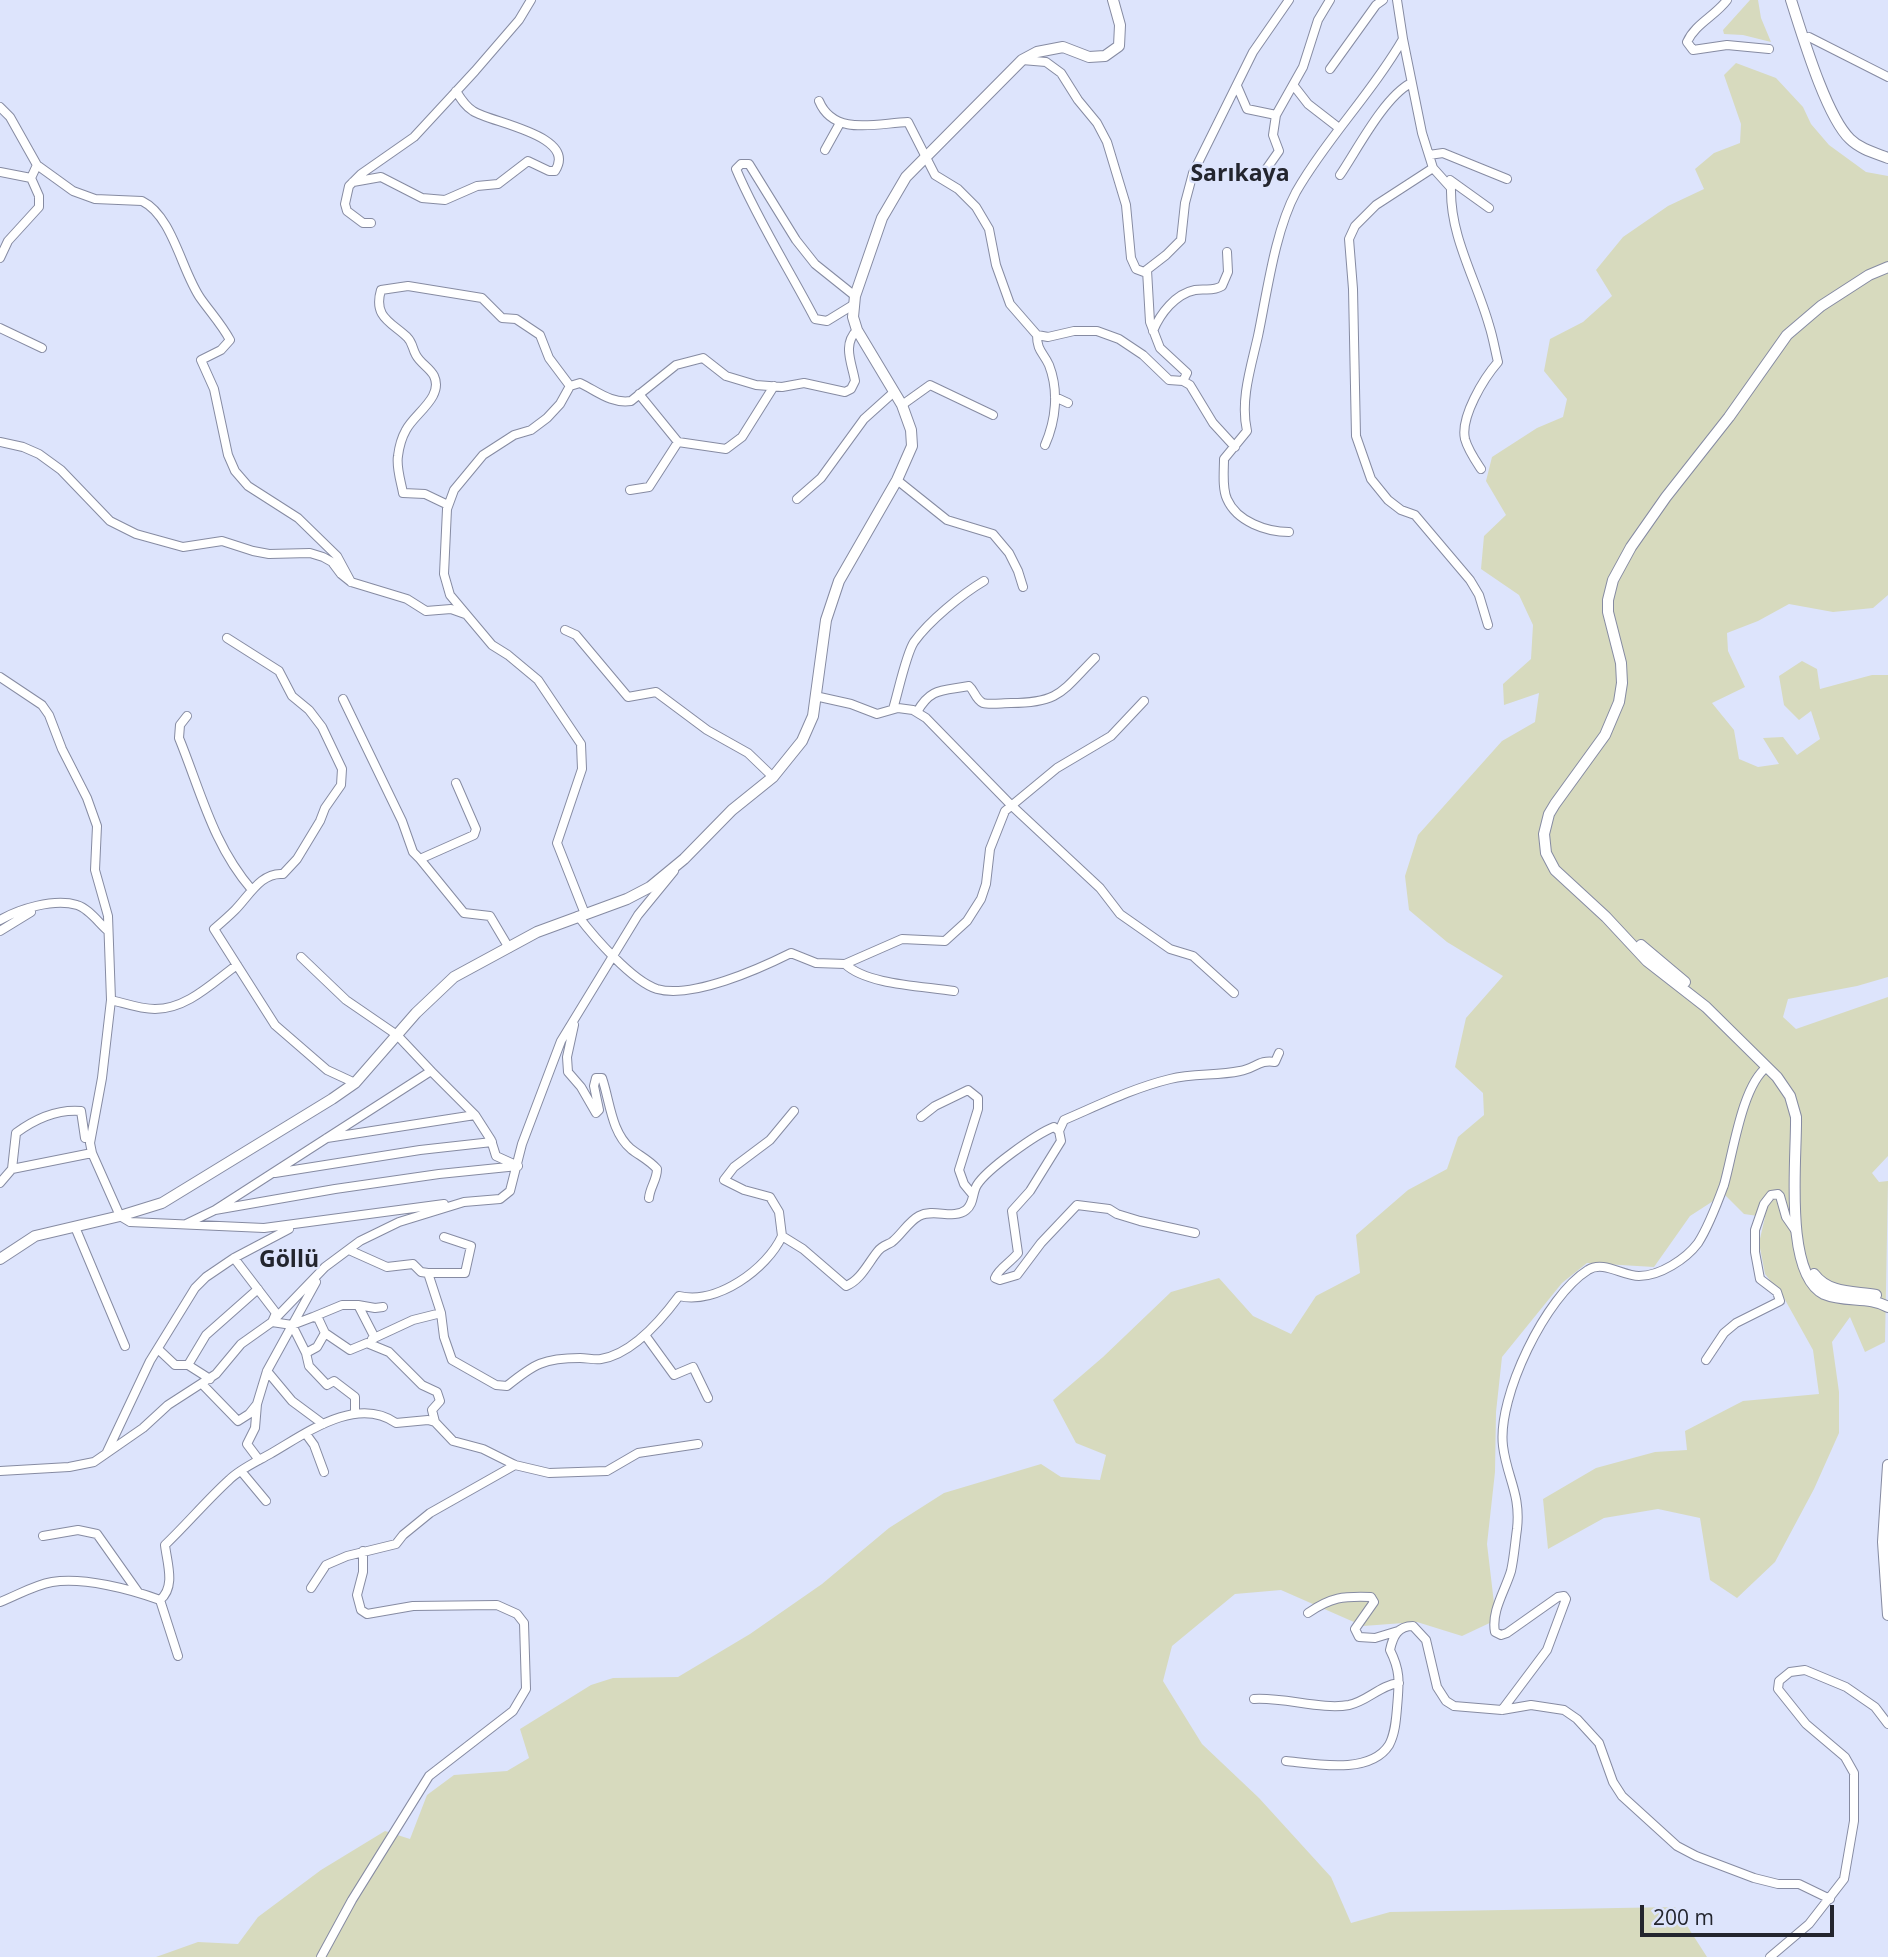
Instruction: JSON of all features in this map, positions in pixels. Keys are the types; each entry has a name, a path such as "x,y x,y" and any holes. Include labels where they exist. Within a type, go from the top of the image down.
{"main road":[{"path":"0,1259 35,1236 162,1203 189,1188 355,1083 416,1013 454,977 537,932 627,899 650,887 684,859 732,810 774,777 802,741 813,716 826,620 839,581 897,480 912,446 911,430 902,405 857,330 853,317 854,300 882,218 906,177 1022,60 1037,51 1063,47 1089,57 1105,57 1119,46 1120,25 1113,0"},
{"path":"1793,0 1844,122 1857,138 1888,151"},
{"path":"1793,0 1802,36 1840,127 1852,141 1888,158"},
{"path":"1888,267 1869,275 1821,306 1787,335 1631,547 1613,580 1608,600 1608,612 1622,675 1619,702 1605,735 1549,814 1544,834 1546,853 1555,870 1606,917 1647,961 1706,1007 1785,1087 1794,1105 1797,1133 1795,1230 1801,1256 1812,1282 1822,1293 1877,1302 1888,1307"},
{"path":"1888,274 1836,304 1795,335 1727,432 1658,517 1629,562 1614,594 1617,621 1627,659 1625,704 1621,717 1601,751 1559,811 1550,830 1550,844 1554,859 1564,871 1646,950 1726,1017 1791,1086 1801,1108 1800,1222 1812,1271 1820,1282 1832,1288 1872,1294 1888,1300"},
{"path":"1888,1465 1883,1542 1888,1615"}],"street":[{"path":"371,223 363,223 347,211 346,196 349,186 414,137 519,20 531,0"},
{"path":"1022,60 1046,62 1061,72 1078,100 1097,123 1107,142 1126,205 1131,258 1136,269 1144,272 1166,256 1181,240 1185,203 1193,173 1253,51 1289,0"},
{"path":"1260,177 1279,150 1273,135 1276,115 1303,67 1318,20 1330,0"},
{"path":"1330,69 1376,5 1383,0"},
{"path":"1397,0 1411,83 1429,155 1433,168 1451,188 1451,210 1463,255 1489,326 1498,362 1484,378 1467,418 1465,437 1482,469"},
{"path":"1727,0 1720,10 1691,33 1687,42 1693,50 1727,45 1769,49"},
{"path":"1809,37 1888,77"},
{"path":"1289,533 1270,532 1260,528 1231,506 1226,497 1224,459 1247,431 1245,400 1281,233 1296,193 1339,128 1404,39"},
{"path":"1340,175 1380,114 1404,87 1411,83"},
{"path":"1237,86 1247,109 1276,115"},
{"path":"1294,86 1308,104 1339,128"},
{"path":"353,182 381,177 422,198 445,200 477,186 498,184 528,161 555,171 559,165 559,157 545,138 474,112 456,91"},
{"path":"819,101 832,120 840,123 863,126 908,122 935,176 958,188 976,207 989,229 996,265 1010,304 1037,335 1048,337 1074,331 1097,331 1119,339 1143,355 1169,380 1183,381 1190,385 1213,423 1235,447"},
{"path":"0,107 10,117 37,165 73,191 95,199 142,201 149,204 172,235 200,298 230,340 221,350 201,360 214,389 228,455 235,471 248,486 298,518 337,556 351,582"},
{"path":"824,150 840,123"},
{"path":"1429,155 1443,153 1507,179"},
{"path":"741,164 749,164 796,240 815,264 854,300 827,321 815,319 751,206 736,169 741,164"},
{"path":"0,258 8,241 39,208 39,197 31,178 37,165"},
{"path":"1433,168 1489,208"},
{"path":"1433,168 1376,205 1355,226 1349,239 1353,289 1356,436 1371,479 1388,500 1415,516 1470,580 1479,596 1488,625"},
{"path":"0,172 31,178"},
{"path":"1153,331 1157,320 1175,300 1193,290 1210,291 1222,286 1228,272 1227,252"},
{"path":"1147,270 1148,310 1153,331 1160,348 1187,373 1183,381"},
{"path":"448,505 425,494 403,493 397,458 400,448 406,429 429,401 436,387 433,375 416,356 413,344 388,323 381,313 381,290 408,286 482,298 502,318 516,319 540,335 549,358 570,386"},
{"path":"0,328 42,348"},
{"path":"857,330 850,337 848,351 855,381 851,389 845,391 804,383 756,385 732,379 703,358 676,365 631,401 603,397 580,383 570,386 560,404 547,418 531,430 514,435 484,455 454,490 448,505 444,574 450,595 492,645 538,680 581,744 582,769 557,843 582,915 596,939 629,971 657,989 684,990 745,975 791,953 816,963 845,964 902,939 945,941 967,921 981,899 986,884 990,849 1004,811 1057,768 1111,736 1144,701"},
{"path":"1037,335 1037,348 1048,362 1055,397 1051,431 1045,445"},
{"path":"902,405 930,385 993,415"},
{"path":"639,394 678,442 726,450 742,437 774,386"},
{"path":"797,499 821,478 864,419 894,392"},
{"path":"1055,397 1068,402"},
{"path":"0,442 39,454 61,470 110,520 136,534 183,547 222,541 269,554 310,553 332,562 351,582 407,599 426,611 451,609 465,614"},
{"path":"629,490 649,487 678,442"},
{"path":"897,480 947,520 993,534 1009,554 1023,587"},
{"path":"893,709 913,643 957,600 984,582"},
{"path":"565,630 576,635 628,697 656,692 707,730 748,753 774,777"},
{"path":"227,638 279,671 292,696 309,710 322,727 342,768 341,785 297,859 283,874 277,873 262,880 214,929 275,1025 327,1070 355,1083"},
{"path":"917,712 925,697 934,692 969,686 976,698 984,704 1035,703 1058,696 1095,658"},
{"path":"0,677 41,705 49,715 62,749 88,798 97,826 95,870 108,916 111,1000 102,1078 90,1138 92,1153 120,1216 130,1222 264,1228 500,1199 510,1191 522,1144 561,1041 638,915 684,859"},
{"path":"815,696 851,704 877,714 898,708 917,712 926,718 1011,805 1100,888 1120,914 1170,949 1193,956 1234,993"},
{"path":"343,699 393,802 413,852 464,914 490,916 509,948"},
{"path":"187,716 180,725 179,738 212,828 234,869 252,890"},
{"path":"420,859 474,835 476,829 456,783"},
{"path":"0,920 10,914 36,907 78,905 107,930"},
{"path":"0,930 35,911 36,907"},
{"path":"301,957 346,1000 397,1035 475,1115 492,1142 496,1156 517,1167"},
{"path":"111,1000 153,1009 174,1006 193,997 237,964"},
{"path":"845,964 854,972 893,982 954,990"},
{"path":"576,1015 568,1072 581,1087 596,1113 599,1110 594,1086 596,1078 602,1078 619,1134 631,1149 648,1159 657,1169 657,1179 649,1198"},
{"path":"1195,1233 1140,1221 1109,1209 1077,1205 1041,1243 1017,1275 1000,1280 995,1278 1018,1253 1012,1211 1030,1191 1061,1141 1059,1131 1064,1120 1171,1078 1240,1071 1252,1068 1259,1062 1275,1062 1279,1053"},
{"path":"1502,1710 1547,1650 1566,1599 1564,1595 1558,1597 1527,1616 1507,1633 1501,1635 1495,1632 1493,1622 1511,1571 1519,1514 1503,1436 1510,1392 1521,1362 1548,1314 1586,1270 1594,1266 1639,1276 1654,1273 1673,1265 1696,1245 1708,1224 1723,1186 1749,1093 1758,1074 1767,1067"},
{"path":"184,1226 215,1210 431,1071"},
{"path":"921,1117 935,1106 968,1090 978,1098 978,1110 959,1170 964,1184 974,1195"},
{"path":"0,1183 12,1169 16,1133 35,1119 69,1110 81,1111 85,1138 90,1138"},
{"path":"428,1273 452,1360 496,1385 507,1386 537,1363 561,1359 601,1359 617,1354 656,1327 679,1296 692,1299 711,1296 747,1277 775,1250 782,1236 779,1212 770,1197 744,1190 724,1180 734,1167 770,1140 794,1111"},
{"path":"324,1138 475,1115"},
{"path":"782,1236 797,1244 846,1286 860,1276 881,1247 893,1241 920,1215 965,1211 971,1205 975,1186 987,1174 1042,1132 1054,1127 1059,1131"},
{"path":"272,1174 420,1150 492,1142"},
{"path":"12,1169 92,1153"},
{"path":"215,1210 439,1174 517,1167"},
{"path":"1706,1360 1724,1333 1736,1323 1780,1301 1777,1292 1760,1279 1755,1252 1755,1230 1764,1204 1771,1195 1780,1196 1786,1217 1795,1230"},
{"path":"0,1471 69,1467 94,1462 143,1428 168,1405 206,1382 240,1344 272,1322 326,1267 360,1241 398,1222 464,1202"},
{"path":"107,1452 135,1391 195,1288 234,1258 299,1225"},
{"path":"75,1227 125,1346"},
{"path":"349,1250 387,1267 413,1264 421,1272 465,1273 471,1246 444,1237"},
{"path":"234,1258 276,1313 272,1322"},
{"path":"259,1460 247,1444 255,1428 257,1404 267,1371 302,1304 326,1267"},
{"path":"188,1365 206,1335 258,1289"},
{"path":"272,1322 292,1325 342,1304 383,1307"},
{"path":"358,1305 375,1338"},
{"path":"313,1317 318,1318 325,1334 350,1350 413,1320 440,1313"},
{"path":"292,1325 306,1353 309,1366 320,1379 327,1385 334,1381 355,1397 355,1414"},
{"path":"306,1353 317,1347 325,1334"},
{"path":"645,1335 674,1375 693,1367 708,1398"},
{"path":"367,1343 389,1352 422,1385 437,1392 440,1401 432,1410 435,1422 453,1441 483,1449 515,1465 549,1474 607,1471 638,1453 698,1444"},
{"path":"158,1349 176,1365 188,1365 206,1382 238,1421 257,1404"},
{"path":"267,1371 292,1401 323,1424"},
{"path":"160,1600 167,1595 170,1584 165,1545 230,1478 296,1437 335,1419 355,1414 384,1415 396,1423 428,1420 435,1422"},
{"path":"306,1434 314,1445 324,1472"},
{"path":"311,1588 326,1565 363,1551 396,1544 430,1513 515,1465"},
{"path":"241,1471 266,1500"},
{"path":"43,1536 78,1530 97,1534 138,1592"},
{"path":"321,1957 352,1900 429,1776 513,1711 526,1689 524,1623 517,1614 497,1605 413,1606 367,1614 361,1610 357,1595 363,1572 363,1551"},
{"path":"0,1602 49,1582 59,1581 138,1592 160,1600"},
{"path":"1308,1613 1325,1601 1347,1596 1371,1597 1374,1602 1371,1610 1355,1629 1359,1637 1375,1638 1398,1631 1404,1626 1413,1626 1426,1640 1437,1687 1446,1701 1454,1706 1502,1710 1531,1705 1564,1710 1591,1732 1599,1743 1613,1782 1622,1796 1677,1846 1754,1878 1778,1884 1798,1884 1830,1899"},
{"path":"160,1600 178,1656"},
{"path":"1286,1761 1354,1766 1384,1750 1395,1727 1400,1672 1390,1650 1398,1631"},
{"path":"1770,1957 1809,1924 1844,1879 1854,1821 1854,1773 1844,1757 1806,1724 1778,1689 1779,1681 1790,1672 1805,1670 1846,1687 1875,1707 1888,1724"},
{"path":"1254,1699 1274,1698 1329,1707 1349,1705 1365,1699 1387,1684 1399,1682"}],"green space":[{"path":"1750,0 1758,0 1761,18 1771,42 1743,35 1724,34 1723,30"},
{"path":"1736,63 1776,78 1803,107 1811,124 1829,145 1866,172 1888,176 1888,595 1873,608 1833,612 1789,604 1758,621 1727,633 1728,651 1745,687 1712,703 1734,730 1739,759 1758,767 1779,764 1763,738 1783,737 1797,755 1820,739 1811,711 1799,720 1784,705 1779,676 1802,661 1817,669 1820,689 1872,675 1888,675 1888,977 1857,986 1788,999 1783,1017 1796,1029 1888,997 1888,1156 1872,1173 1879,1182 1888,1181 1885,1342 1865,1352 1850,1317 1832,1342 1839,1392 1839,1433 1814,1489 1775,1562 1737,1598 1710,1580 1700,1518 1658,1509 1604,1518 1548,1549 1543,1499 1596,1468 1655,1452 1687,1450 1685,1431 1743,1401 1819,1394 1813,1350 1784,1298 1765,1274 1759,1243 1765,1217 1744,1214 1724,1194 1690,1216 1654,1267 1587,1263 1562,1283 1502,1357 1496,1412 1495,1472 1487,1544 1496,1620 1462,1636 1417,1622 1363,1626 1281,1590 1235,1594 1172,1646 1163,1681 1202,1744 1259,1798 1331,1877 1351,1923 1390,1912 1675,1907 1707,1957 156,1957 198,1942 238,1944 258,1917 321,1870 385,1831 410,1839 427,1795 454,1775 507,1771 529,1758 520,1729 591,1685 613,1678 678,1677 750,1634 822,1584 889,1528 944,1493 1041,1464 1061,1477 1100,1480 1106,1455 1076,1443 1053,1400 1171,1292 1219,1278 1253,1316 1291,1334 1316,1296 1360,1273 1356,1235 1408,1190 1447,1169 1458,1137 1484,1115 1483,1093 1455,1067 1466,1018 1503,976 1447,942 1409,910 1405,876 1418,835 1502,741 1535,722 1539,693 1504,705 1503,684 1531,659 1533,625 1519,595 1481,569 1484,536 1506,515 1486,481 1492,457 1537,428 1563,417 1567,399 1544,371 1550,339 1583,322 1612,296 1596,270 1623,237 1668,206 1704,189 1695,169 1714,153 1740,143 1741,124 1724,75"}],"district":[{"name":"Sarıkaya","path":"1240,174"},
{"name":"Göllü","path":"289,1260"}]}
